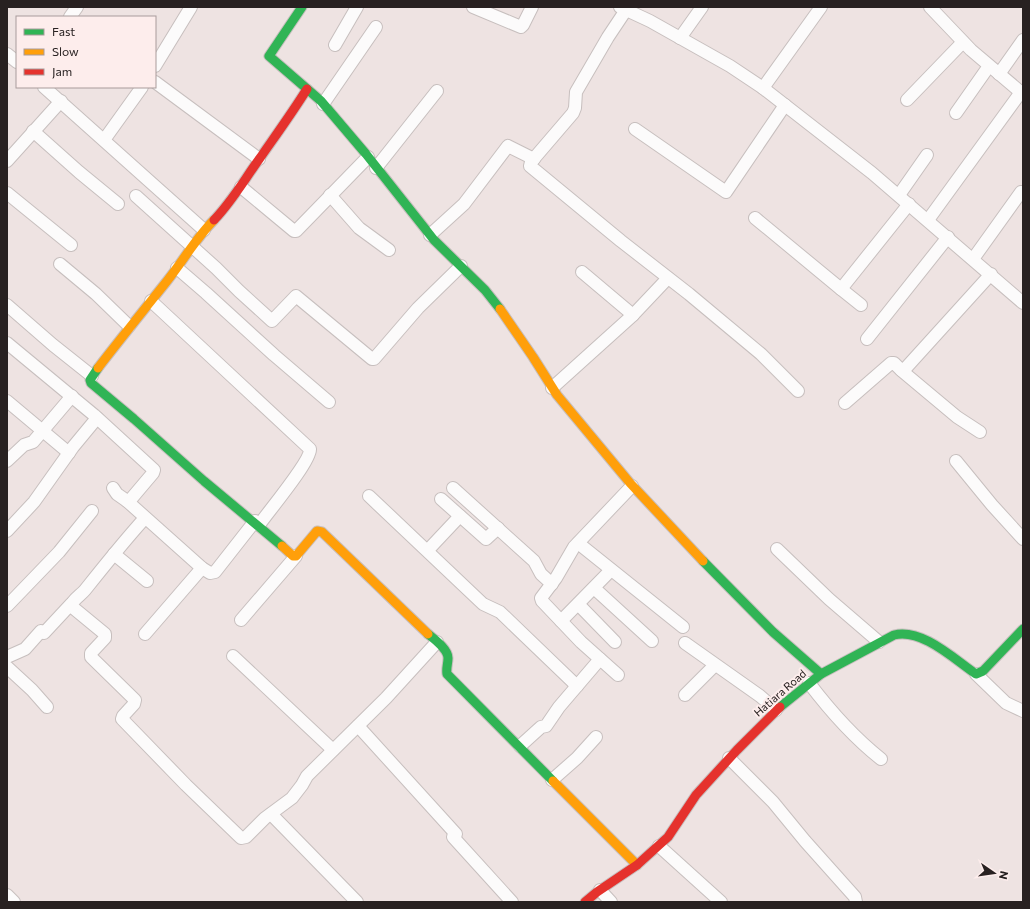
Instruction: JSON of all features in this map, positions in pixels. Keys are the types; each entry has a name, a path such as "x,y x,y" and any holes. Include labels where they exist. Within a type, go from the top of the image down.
{"street":[{"path":"71,16 77,7"},
{"path":"156,64 191,7"},
{"path":"302,7 270,53 269,56 271,59 323,104 368,157 430,235 494,301 533,357 552,388 632,486 773,632 821,674"},
{"path":"335,45 357,7"},
{"path":"473,7 521,27 532,7"},
{"path":"680,38 702,7"},
{"path":"762,88 821,7"},
{"path":"928,220 1022,93 963,42 930,7"},
{"path":"798,391 766,359 531,167 530,164 573,113 575,108 576,92 625,8 730,66 785,105 899,195 1023,303"},
{"path":"323,104 376,27"},
{"path":"999,74 1023,40"},
{"path":"907,100 963,42"},
{"path":"7,54 16,61"},
{"path":"956,113 990,66"},
{"path":"156,83 258,159"},
{"path":"45,88 204,230"},
{"path":"104,140 141,88"},
{"path":"296,556 293,556 257,523 205,481 134,418 91,383 90,378 129,326 177,268 204,230 241,187 258,159 284,126 307,89"},
{"path":"376,168 437,91"},
{"path":"7,160 11,147 33,131 61,101"},
{"path":"635,129 726,192 785,105"},
{"path":"33,131 118,204"},
{"path":"430,235 464,204 508,146 534,159"},
{"path":"899,195 927,156"},
{"path":"241,187 295,231 368,157"},
{"path":"973,259 1021,192"},
{"path":"7,193 71,245"},
{"path":"330,195 359,228 390,250"},
{"path":"136,196 272,321 296,296 373,359 423,303 461,266"},
{"path":"841,289 909,204"},
{"path":"755,218 861,305"},
{"path":"867,338 948,237"},
{"path":"60,264 96,294 129,326"},
{"path":"177,268 328,402"},
{"path":"582,272 633,315"},
{"path":"902,371 969,300 991,274"},
{"path":"552,388 633,315 668,278"},
{"path":"113,488 117,494 127,501 202,568 210,573 215,572 257,523 302,468 310,453 310,449 151,301"},
{"path":"8,308 92,376"},
{"path":"7,343 72,396 154,470 131,499 127,501"},
{"path":"845,403 891,363 894,363 957,417 980,432"},
{"path":"7,461 24,445 33,442 72,396"},
{"path":"7,401 68,453"},
{"path":"7,531 34,502 68,453 97,418"},
{"path":"956,461 992,505 1023,539"},
{"path":"618,675 581,642 541,599 541,596 552,584 578,543 632,486"},
{"path":"453,488 534,561 541,574 552,584"},
{"path":"369,496 428,550 483,604 500,612 578,686"},
{"path":"441,499 486,539 498,528"},
{"path":"7,606 59,552 92,512"},
{"path":"428,550 460,516"},
{"path":"7,657 25,649 84,592 145,518"},
{"path":"241,620 315,532 322,532 448,653 447,674 637,865"},
{"path":"578,543 683,627"},
{"path":"777,549 829,599 879,642"},
{"path":"114,554 147,581"},
{"path":"145,634 202,568"},
{"path":"561,621 611,570"},
{"path":"594,588 652,641"},
{"path":"71,604 72,607 105,634 105,638 91,653 91,657 135,700 134,704 122,719 238,837 243,839 270,814 292,798 301,787 307,776 386,698 437,642"},
{"path":"578,604 615,642"},
{"path":"1023,629 983,671 976,674 1006,703 1023,710"},
{"name":"Hatiara Road","path":"585,902 637,865 659,846 671,834 696,795 730,758 776,710 821,674 879,642 902,633 920,636 976,674"},
{"path":"685,643 760,696 776,710"},
{"path":"233,656 333,750"},
{"path":"520,746 541,727 546,726 600,659"},
{"path":"685,695 715,665"},
{"path":"7,668 32,690 47,707"},
{"path":"809,683 840,722 881,759"},
{"path":"358,726 512,902"},
{"path":"552,780 577,758 596,737"},
{"path":"730,758 773,802 805,841 855,897 856,902"},
{"path":"270,814 357,902"},
{"path":"659,846 722,902"},
{"path":"600,890 611,902"},
{"path":"7,895 14,902"}],"traffic: fast":[{"path":"302,7 269,56 321,101 366,154 434,240 485,290 500,309"},
{"path":"98,368 90,380 91,383 282,546"},
{"path":"703,561 773,632 821,674"},
{"path":"780,707 821,674 894,635 905,634 926,640 948,653 976,674 983,671 1023,629"},
{"path":"428,634 446,651 448,658 447,674 553,781"}],"traffic: slow":[{"path":"98,368 167,281 201,234 214,220"},
{"path":"500,309 557,395 630,483 703,561"},
{"path":"282,546 293,556 296,556 317,531 322,532 428,634"},
{"path":"553,781 637,865"}],"traffic: jam":[{"path":"214,220 238,190 307,89"},
{"path":"585,902 637,865 668,837 696,795 737,750 780,707"}]}
